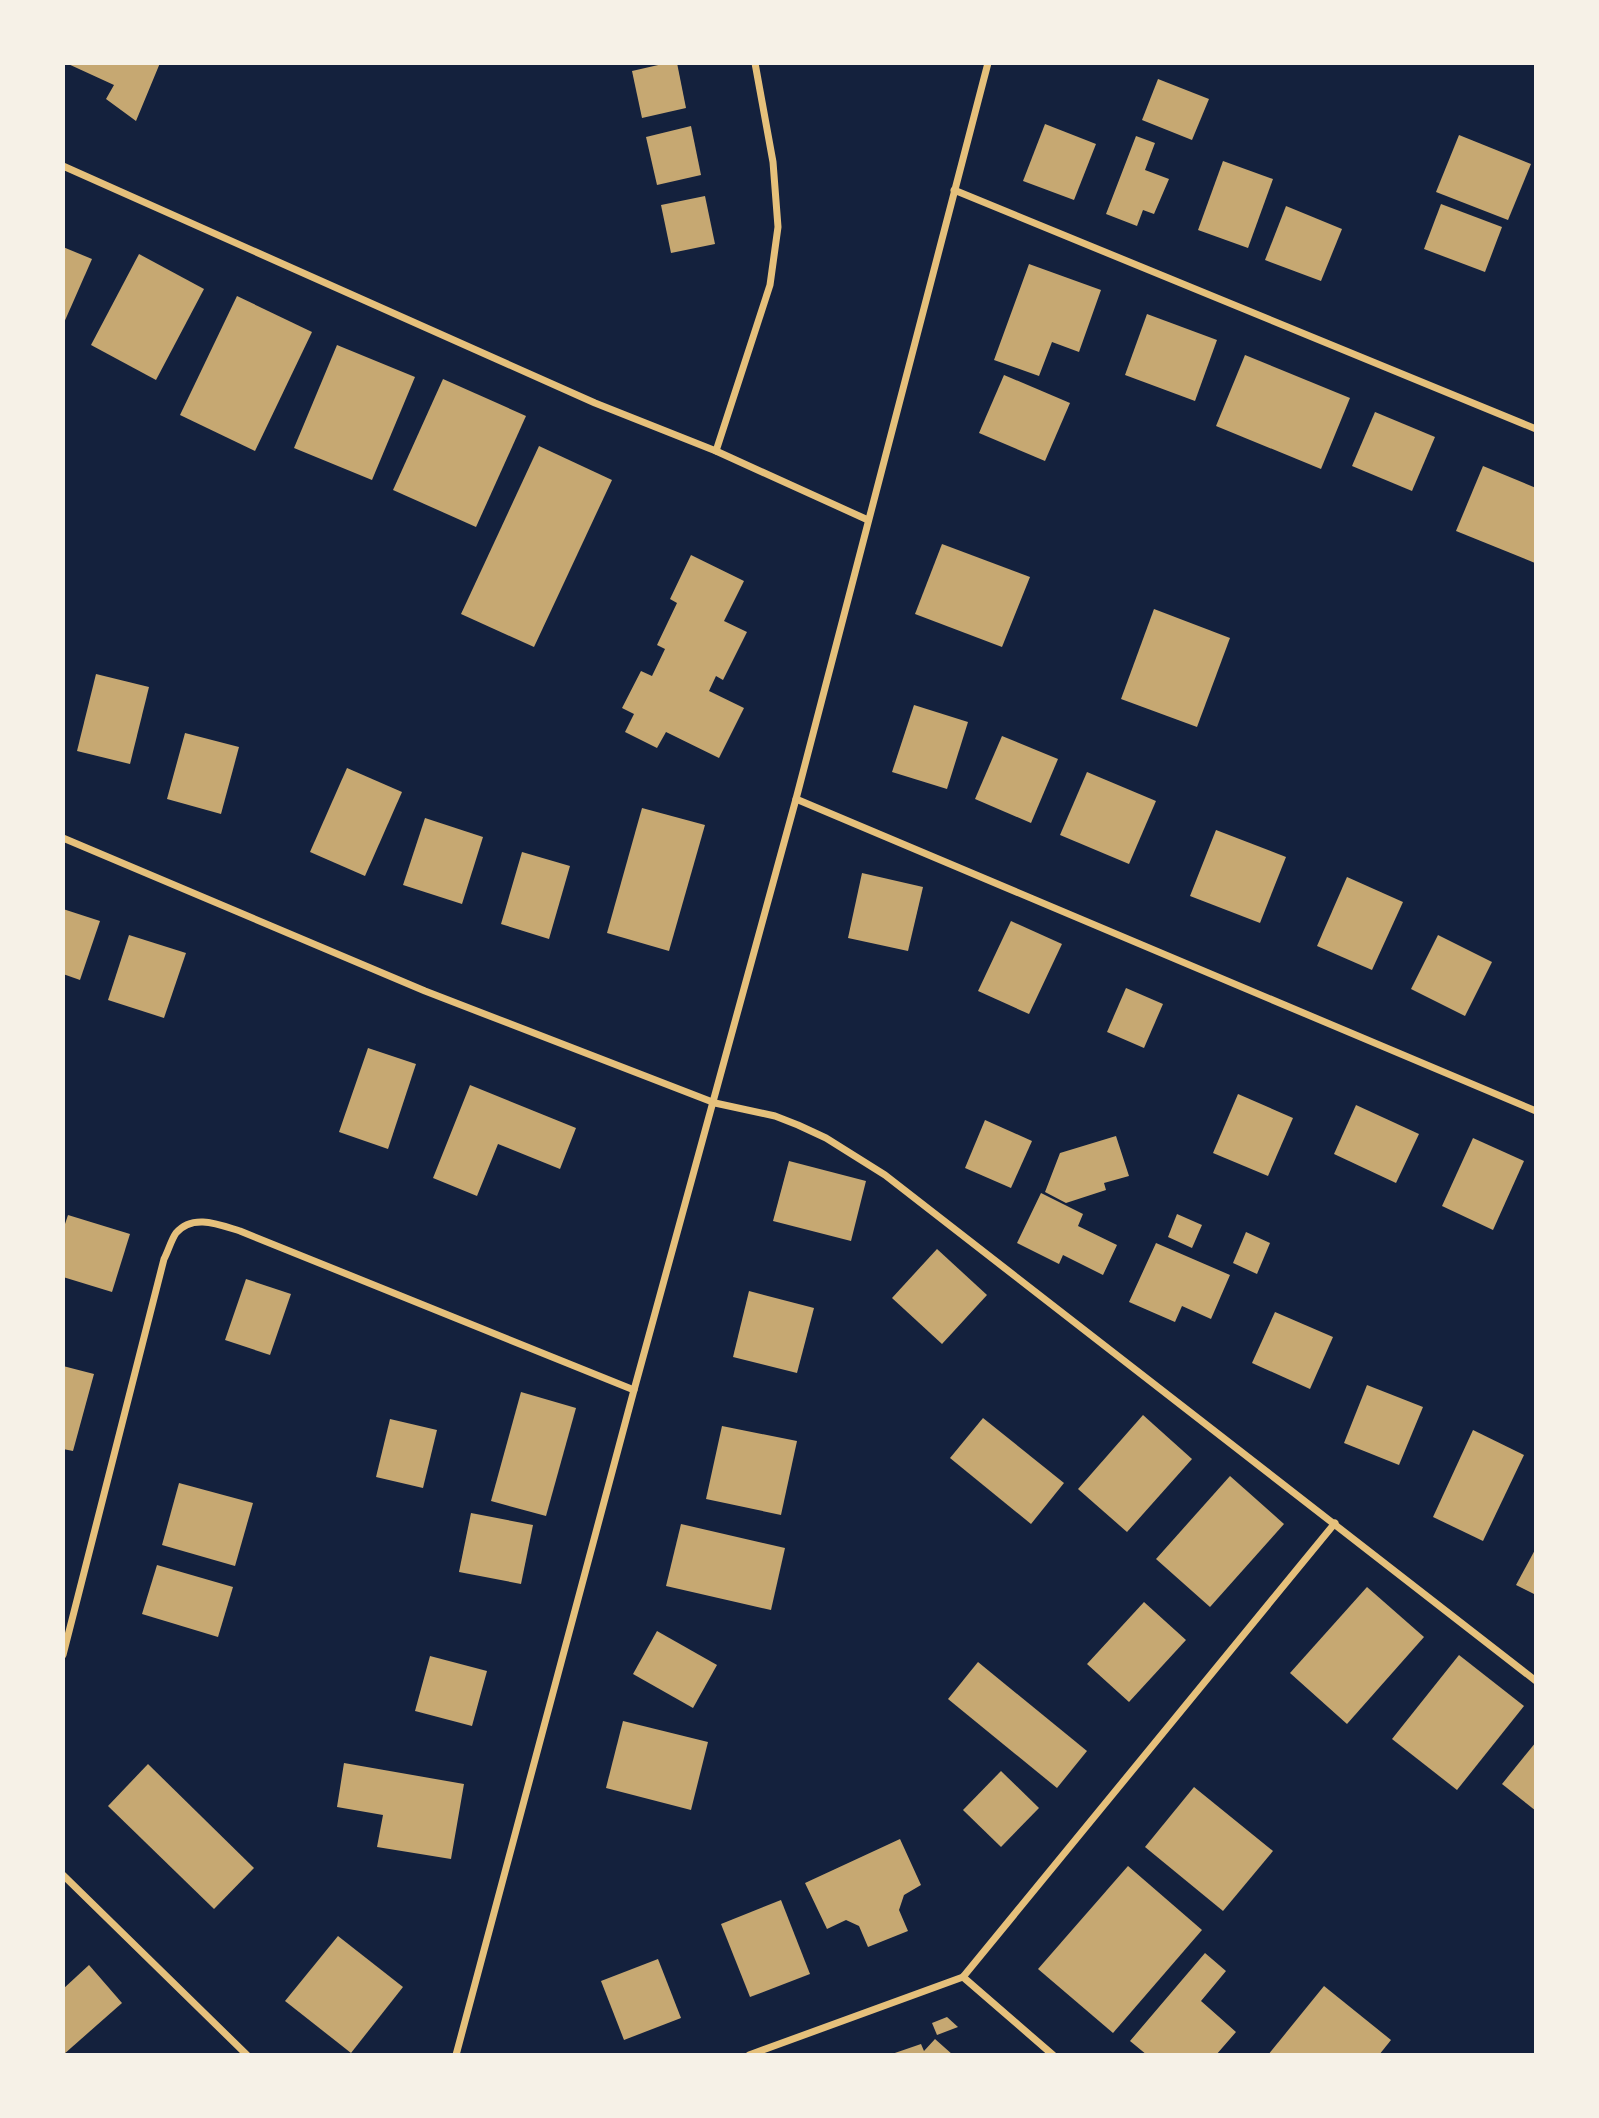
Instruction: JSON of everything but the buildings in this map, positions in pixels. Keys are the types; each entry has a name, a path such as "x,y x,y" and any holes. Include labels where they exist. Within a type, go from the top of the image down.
{"street":[{"path":"716,451 770,285 778,227 773,162 755,63"},
{"path":"456,2055 634,1390 715,1103 988,63"},
{"path":"63,166 595,403 716,451 868,520"},
{"path":"954,190 1536,429"},
{"path":"796,799 1536,1111"},
{"path":"63,838 425,991 715,1103 775,1116 825,1138 886,1175 1536,1681"},
{"path":"63,1655 164,1259 176,1233 189,1224 208,1221 240,1231 634,1390"},
{"path":"749,2055 964,1977 1335,1523"},
{"path":"63,1875 247,2055"},
{"path":"964,1977 1053,2055"}]}
